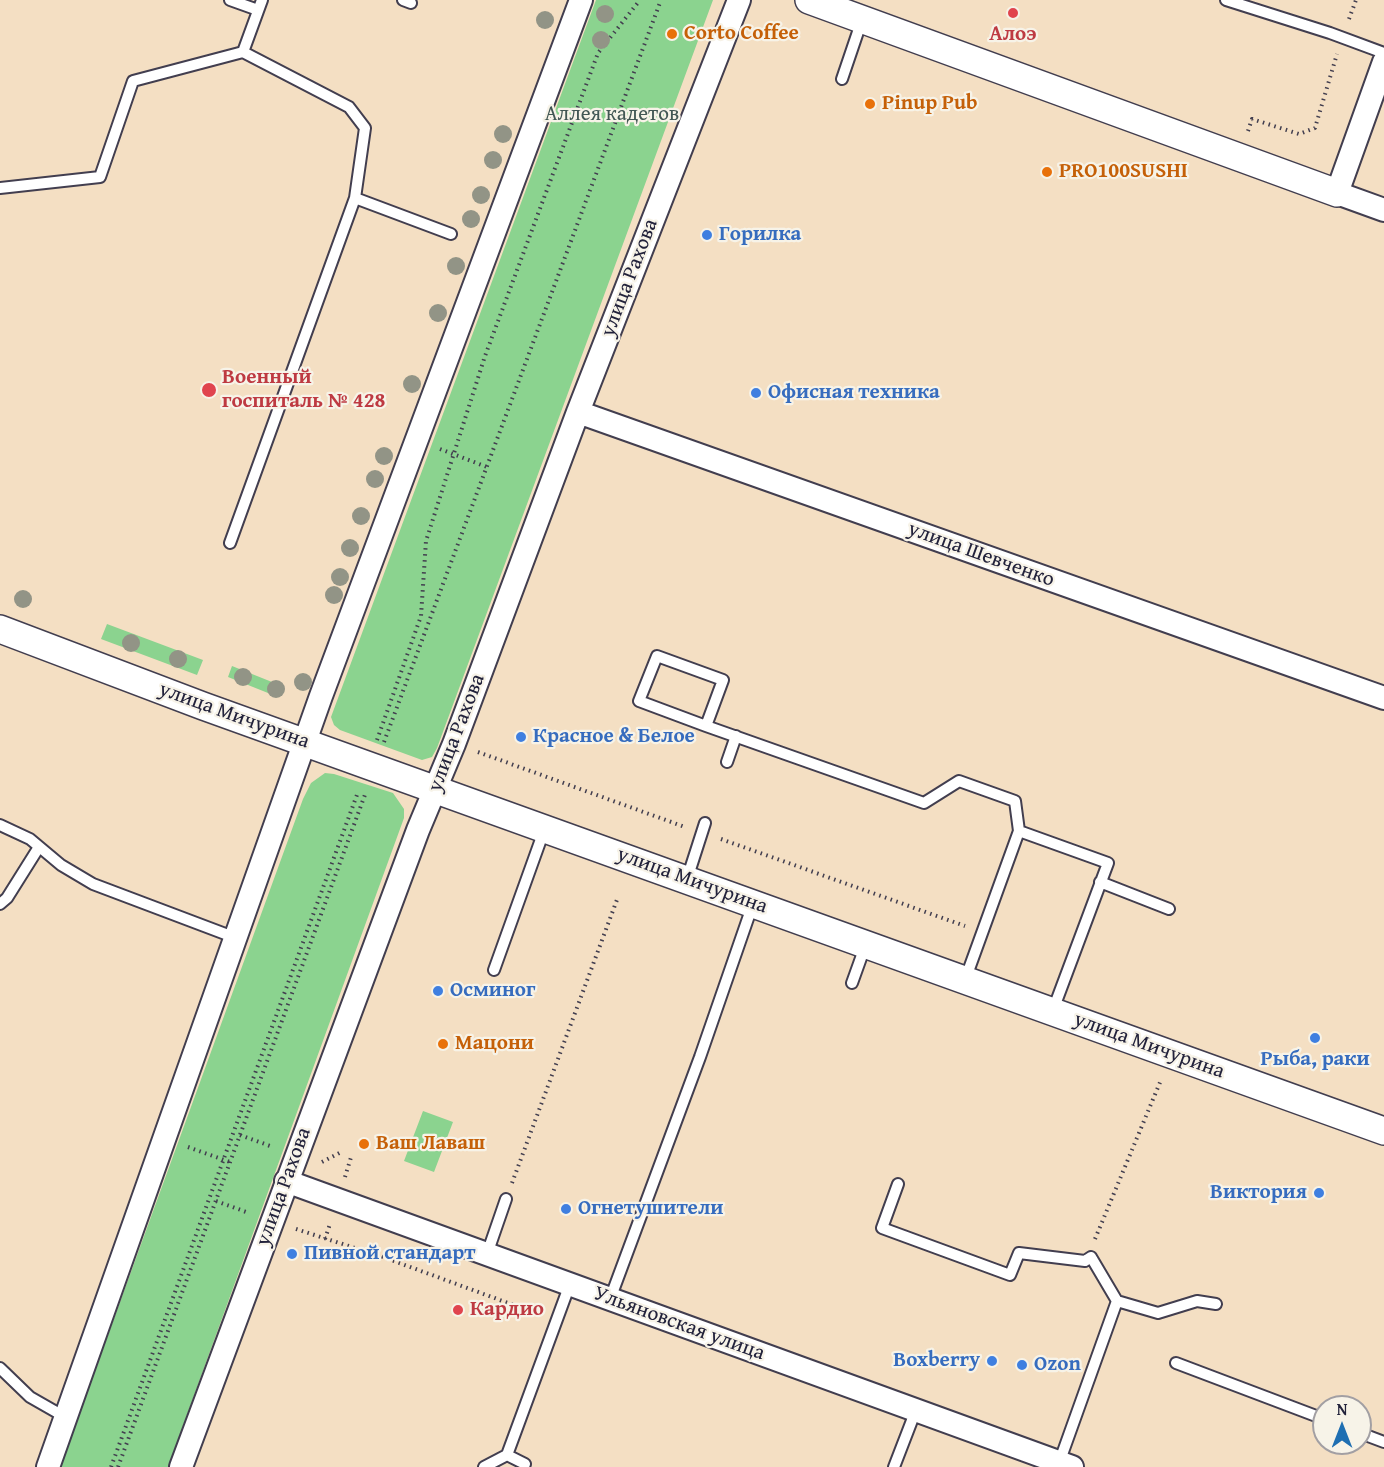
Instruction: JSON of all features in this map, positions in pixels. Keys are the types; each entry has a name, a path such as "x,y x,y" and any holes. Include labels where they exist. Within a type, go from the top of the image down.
{"street":[{"path":"48,1467 305,742 581,0"},
{"name":"улица Рахова","path":"181,1467 418,830 436,789 578,412 739,0"},
{"path":"809,0 1384,210"},
{"path":"1337,193 1384,62"},
{"name":"улица Шевченко","path":"578,412 1384,698"},
{"name":"улица Мичурина","path":"0,629 203,706 373,765 1384,1131"},
{"name":"Ульяновская улица","path":"286,1181 1065,1465"}],"lane":[{"path":"230,0 260,5 243,52"},
{"path":"1226,0 1342,37 1384,53"},
{"path":"842,80 863,20"},
{"path":"0,188 100,177 133,81 243,52 349,107 365,128 355,198 230,543"},
{"path":"355,198 451,234"},
{"path":"706,726 723,680 657,656 639,701 706,726 924,802 959,781 1015,801 1019,831 965,980"},
{"path":"727,762 736,736"},
{"path":"687,879 705,823"},
{"path":"0,825 20,833 72,873 93,884 237,938"},
{"path":"494,970 546,828"},
{"path":"1019,831 1108,863 1052,1011"},
{"path":"0,904 7,898 39,847"},
{"path":"1100,882 1169,909"},
{"path":"610,1299 700,1057 754,903"},
{"path":"852,983 866,944"},
{"path":"898,1184 882,1228 1010,1275 1018,1253 1084,1261 1091,1257 1117,1301 1158,1313 1197,1301 1216,1304"},
{"path":"487,1254 506,1199"},
{"path":"484,1467 507,1455 570,1284"},
{"path":"1065,1465 1117,1301"},
{"path":"1176,1363 1312,1414"},
{"path":"0,1368 30,1397 65,1417"},
{"path":"894,1467 916,1410"},
{"path":"507,1455 525,1464"}],"path":[{"path":"118,1467 373,765 421,616 426,541 485,356 598,53 639,0"},
{"path":"111,1467 661,0"},
{"path":"1237,158 1252,119 1299,134 1315,128 1342,37 1356,0"},
{"path":"433,447 487,466"},
{"path":"506,1199 618,897"},
{"path":"1091,1257 1097,1233 1150,1108"},
{"path":"216,1201 271,1222 383,1257 556,1321"}],"green space":[{"name":"Аллея кадетов","path":"596,0 713,0 437,748 432,757 422,760 340,730 334,725 331,717"},
{"path":"107,624 203,660 197,675 101,639"},
{"path":"232,666 282,686 278,697 228,677"},
{"path":"325,773 393,793 404,809 404,818 168,1467 60,1467 303,799 311,783"},
{"path":"423,1111 453,1122 434,1172 404,1161"}],"place":[{"name":"Алоэ","path":"1013,13"},
{"name":"Corto Coffee","path":"672,34"},
{"name":"Pinup Pub","path":"870,104"},
{"name":"PRO100SUSHI","path":"1047,172"},
{"name":"Горилка","path":"707,235"},
{"name":"Военный госпиталь № 428","path":"209,390"},
{"name":"Офисная техника","path":"756,393"},
{"name":"Красное & Белое","path":"521,737"},
{"name":"Осминог","path":"438,991"},
{"name":"Рыба, раки","path":"1315,1038"},
{"name":"Мацони","path":"443,1044"},
{"name":"Ваш Лаваш","path":"364,1144"},
{"name":"Виктория","path":"1319,1193"},
{"name":"Огнетушители","path":"566,1209"},
{"name":"Пивной стандарт","path":"292,1254"},
{"name":"Кардио","path":"458,1310"},
{"name":"Boxberry","path":"992,1361"},
{"name":"Ozon","path":"1022,1365"}]}
